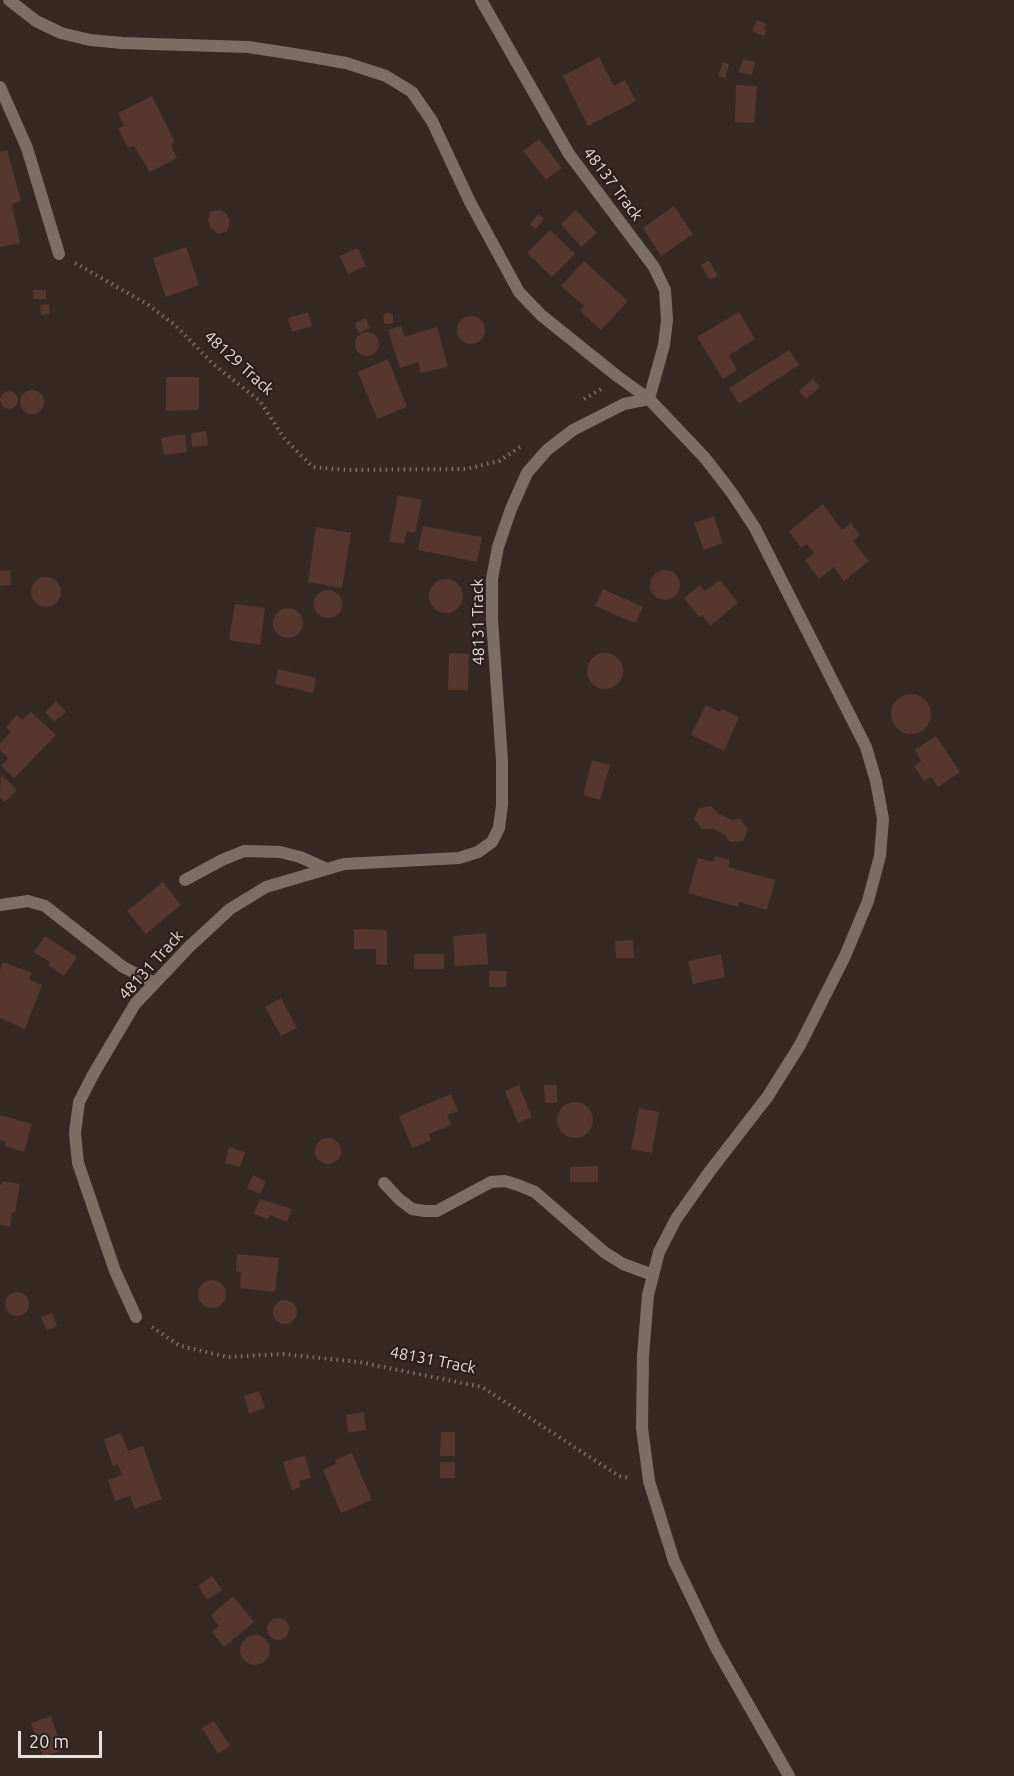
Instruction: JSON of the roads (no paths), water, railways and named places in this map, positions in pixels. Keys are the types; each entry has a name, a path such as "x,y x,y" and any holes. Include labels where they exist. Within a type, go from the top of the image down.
{"street":[{"path":"9,0 36,21 62,33 90,40 248,47 346,63 386,76 411,93 432,121 470,202 519,292 541,315 649,399 705,458 732,493 755,528 866,747 876,781 883,819 880,856 868,901 845,956 800,1045 768,1096 676,1219 659,1252 648,1295 643,1356 642,1428 649,1481 674,1561 716,1648 789,1776"},
{"name":"48137 Track","path":"481,0 569,154 654,267 665,290 667,320 664,345 649,399"},
{"path":"0,87 27,148 59,254"},
{"name":"48131 Track","path":"136,1317 115,1271 78,1163 75,1133 79,1102 94,1073 135,1004 189,947 230,909 266,887 344,864 459,858 478,852 492,842 499,828 502,805 502,761 492,619 492,579 498,547 527,473 546,450 573,430 604,412 624,404 649,399"},
{"path":"184,880 244,851 280,852 300,856 327,869"},
{"path":"0,906 28,901 45,906 123,967 155,983"},
{"path":"384,1183 412,1209 424,1211 437,1211 490,1182 505,1181 518,1185 535,1192 604,1252 623,1264 653,1275"}]}
